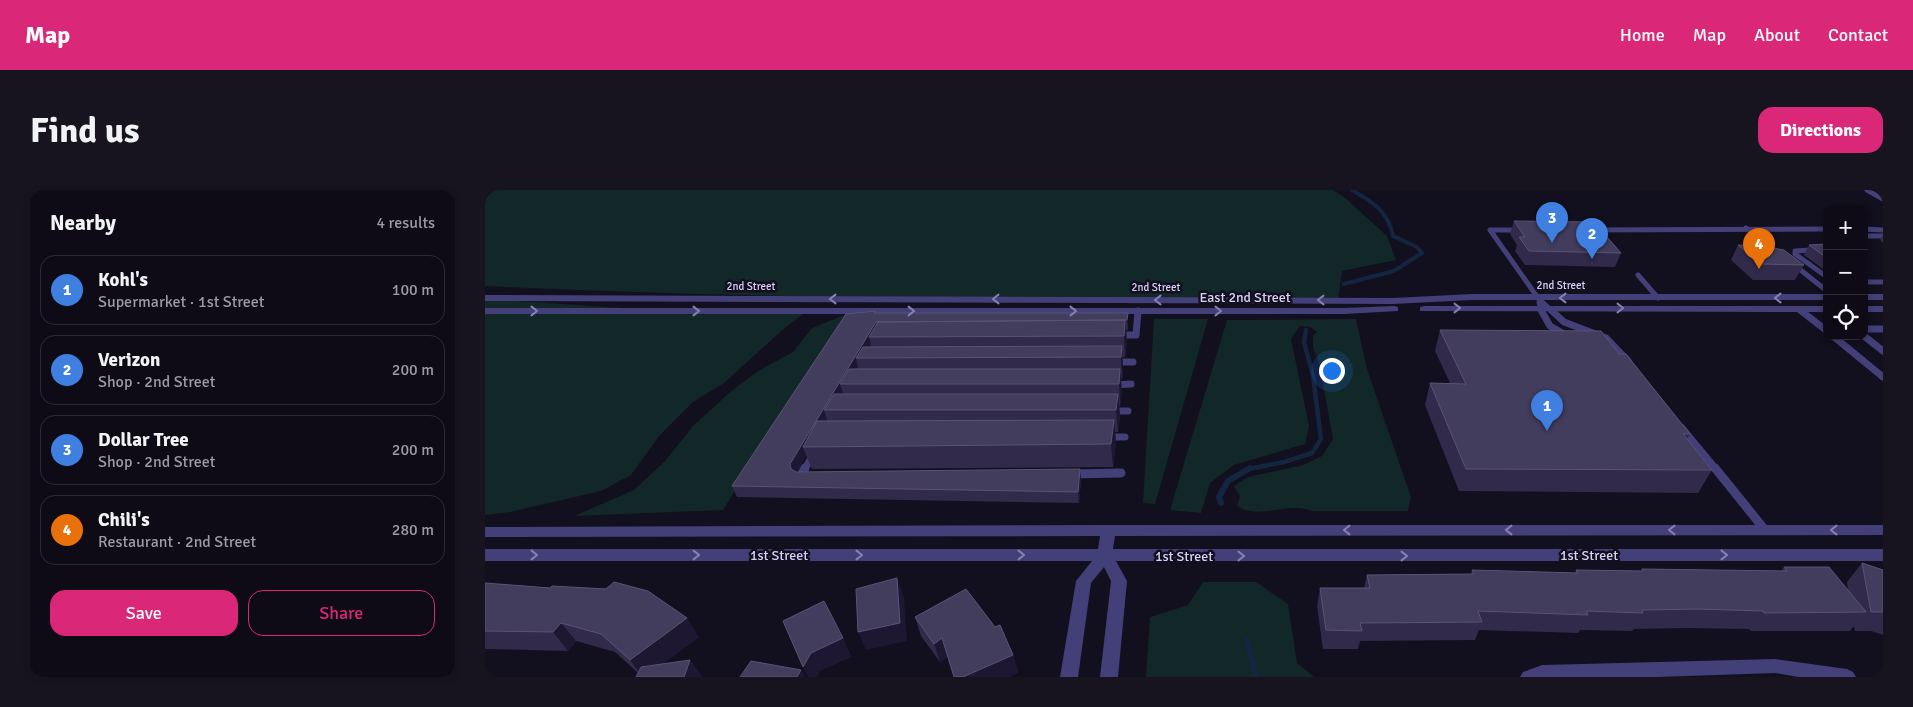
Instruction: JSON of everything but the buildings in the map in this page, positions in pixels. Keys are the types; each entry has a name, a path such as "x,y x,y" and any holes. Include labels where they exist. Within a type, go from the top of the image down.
{"street":[{"path":"1868,297 1883,297"},
{"name":"2nd Street","path":"485,298 1393,301 1823,309"},
{"name":"2nd Street","path":"1373,310 1543,305 1658,298 1823,298"},
{"path":"1868,309 1883,309"},
{"name":"East 2nd Street","path":"1117,311 1373,310"},
{"name":"2nd Street","path":"485,311 1117,311"},
{"path":"1069,677 1084,581 1105,555 1108,530"},
{"name":"1st Street","path":"485,532 1883,530"},
{"name":"1st Street","path":"485,555 1883,555"},
{"path":"1105,555 1119,581 1109,677"},
{"path":"1529,677 1542,673 1579,674 1775,666 1847,677"}],"lane":[{"path":"1867,190 1883,199"},
{"path":"1746,228 1783,257"},
{"path":"1575,230 1823,229"},
{"path":"1868,229 1883,230"},
{"path":"1528,230 1490,230 1543,305 1564,322 1606,338 1619,350 1634,369"},
{"path":"1868,236 1883,236"},
{"path":"1823,250 1803,249 1795,252 1795,254 1823,274"},
{"path":"1791,262 1823,288"},
{"path":"1638,275 1658,298"},
{"path":"1868,282 1883,282"},
{"path":"1543,305 1542,316 1549,325 1559,332 1573,336"},
{"path":"1799,309 1823,328"},
{"path":"1106,335 1136,335 1138,311"},
{"path":"1868,329 1883,329"},
{"path":"1838,340 1883,377"},
{"path":"1868,340 1883,351"},
{"path":"1594,342 1619,350"},
{"path":"1103,362 1133,362"},
{"path":"1101,385 1131,384"},
{"path":"1098,411 1128,411"},
{"path":"1677,422 1765,530"},
{"path":"1096,437 1125,437"},
{"path":"810,476 801,476 818,446"},
{"path":"1063,474 1121,474"}],"green space":[{"path":"485,190 1333,190 1344,197 1387,236 1396,260 1342,271 1338,300 805,296 592,291 485,286"},
{"path":"485,299 639,309 806,312 787,326 724,383 693,402 659,436 631,475 601,491 510,512 485,515"},
{"path":"847,314 723,510 574,516 634,490 665,461 693,426 729,393 758,371 793,352 812,328"},
{"path":"1154,319 1208,319 1155,504 1143,503"},
{"path":"1356,319 1367,369 1411,497 1408,511 1312,511 1293,508 1255,512 1237,506 1240,496 1234,486 1248,477 1303,465 1322,456 1333,439 1319,363 1313,347 1313,335 1317,332 1310,327 1300,326 1291,339 1309,426 1305,444 1234,465 1210,483 1201,513 1170,510 1227,320"},
{"path":"1203,582 1256,582 1288,604 1297,663 1314,677 1146,677 1150,617 1188,605"}],"waterway":[{"path":"1344,284 1394,271 1422,253 1417,247 1393,236 1391,227 1379,208 1352,190"},
{"path":"1248,469 1284,462 1312,453 1321,439 1313,376 1304,342 1306,330"},
{"path":"1221,503 1219,497 1228,481 1248,469"},
{"path":"1247,640 1256,677"}],"place":[{"name":"Dollar Tree","path":"1552,243"},
{"name":"Verizon","path":"1592,259"},
{"name":"Chili's","path":"1759,269"},
{"name":"Kohl's","path":"1547,431"}]}
